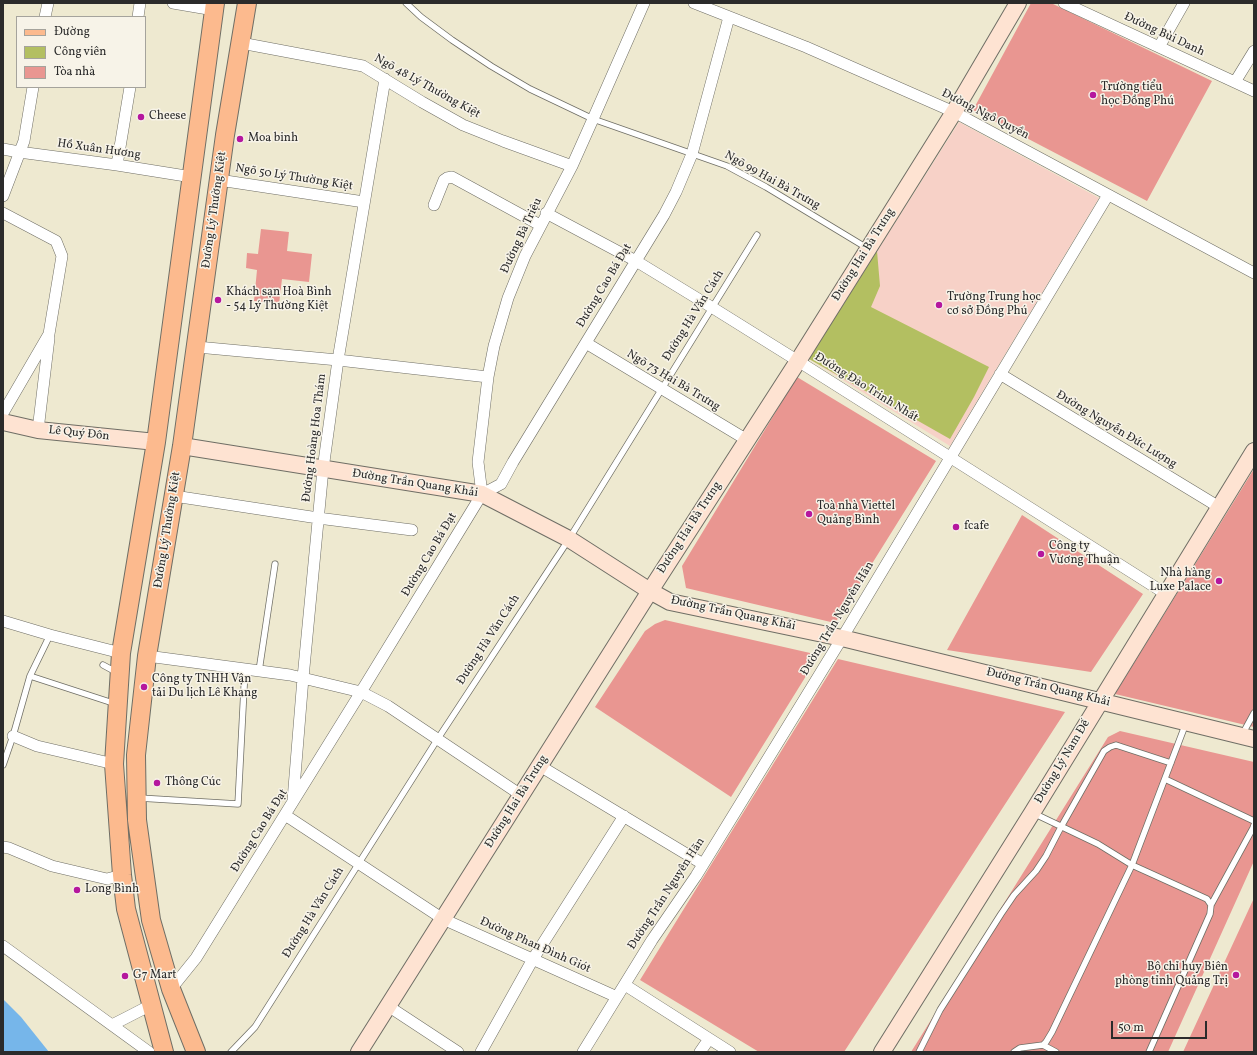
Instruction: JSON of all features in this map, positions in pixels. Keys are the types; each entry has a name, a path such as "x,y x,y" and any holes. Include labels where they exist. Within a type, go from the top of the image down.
{"main road":[{"name":"Đường Lý Thường Kiệt","path":"196,1052 171,989 151,920 137,820 136,755 147,656 182,446 197,347 225,135 241,43 246,3"},
{"path":"164,1052 126,909 114,764 121,653 156,442 215,7"},
{"path":"198,131 225,135"},
{"path":"192,177 219,180"},
{"path":"156,442 182,446"}],"street":[{"path":"45,16 48,3"},
{"path":"138,16 140,3"},
{"path":"173,3 215,7"},
{"name":"Đường Bà Triệu","path":"482,494 478,462 488,377 494,346 508,298 525,256 546,213 572,166 594,119 644,3"},
{"name":"Đường Ngô Quyền","path":"694,3 806,46 954,112 1254,273"},
{"name":"Đường Hai Bà Trưng","path":"359,1052 650,591 798,361 954,112 1018,3"},
{"name":"Đường Bùi Danh","path":"1064,3 1254,90"},
{"path":"1159,47 1184,3"},
{"name":"Đường Cao Bá Đạt","path":"171,989 196,958 293,803 482,494 501,484 664,215 676,192 692,154 729,17"},
{"name":"Ngõ 48 Lý Thường Kiệt","path":"241,43 363,66 463,125 572,166"},
{"path":"1235,82 1254,51"},
{"name":"Đường Hoàng Hoa Thám","path":"293,803 303,678 323,469 338,360 385,79"},
{"path":"3,196 24,142 33,88"},
{"path":"117,165 130,88"},
{"name":"Hồ Xuân Hương","path":"3,149 192,177"},
{"path":"434,205 444,180 452,177 540,225"},
{"name":"Ngõ 50 Lý Thường Kiệt","path":"219,180 364,202"},
{"name":"Đường Trần Nguyên Hãn","path":"583,1052 652,940 703,864 842,638 1108,195"},
{"path":"3,213 56,241 62,256 49,334 38,430"},
{"name":"Đường Đào Trinh Nhất","path":"546,213 636,261 713,308 1166,594"},
{"path":"3,413 49,334"},
{"name":"Ngõ 73 Hai Bà Trưng","path":"586,343 747,440"},
{"path":"197,347 338,360 488,377"},
{"name":"Đường Nguyễn Đức Lượng","path":"1000,374 1219,508"},
{"name":"Lê Quý Đôn","path":"3,422 38,430 156,442"},
{"name":"Đường Trần Quang Khải","path":"182,446 482,494 569,539 650,591 670,602 842,638 1248,737"},
{"name":"Đường Lý Nam Đế","path":"882,1052 1032,813 1254,451"},
{"path":"174,496 318,518 412,530"},
{"path":"3,621 50,635 121,653"},
{"path":"147,656 303,678 361,692 388,706 521,795"},
{"path":"13,736 37,746 114,764"},
{"path":"540,766 703,864"},
{"name":"Đường Phan Đình Giót","path":"285,815 443,919 617,997"},
{"path":"481,1052 533,959 624,816"},
{"path":"3,847 9,848 52,866 107,879 122,875"},
{"path":"3,946 149,1052"},
{"path":"625,985 730,1052"},
{"path":"112,1025 151,1005"},
{"path":"388,1006 458,1052"},
{"path":"700,1052 709,1039"}],"lane":[{"name":"Ngõ 99 Hai Bà Trưng","path":"406,3 421,17 490,66 530,89 594,119 727,166 766,187 868,248"},
{"name":"Đường Hà Văn Cách","path":"231,1052 255,1027 437,740 569,539 757,235"},
{"path":"259,671 275,564"},
{"path":"3,765 30,676 50,635"},
{"path":"104,665 120,674"},
{"path":"136,798 238,804 245,669"},
{"path":"30,676 118,704"},
{"path":"1248,737 1254,712"},
{"path":"1043,1045 1052,1032 1132,865 1187,722"},
{"path":"919,1052 940,1010 992,927 1014,895 1036,871 1046,856 1061,826 1104,751 1116,745 1124,746 1171,764"},
{"path":"1165,779 1254,821"},
{"path":"1032,813 1098,844 1132,865 1207,899 1211,905"},
{"path":"1149,1052 1207,920 1211,905 1254,825"},
{"path":"1014,1052 1020,1048 1043,1045 1056,1052"}],"shaded area":[{"name":"Trường Trung học cơ sở Đồng Phú","path":"959,122 1099,198 950,446 809,359"}],"green space":[{"path":"877,251 880,286 871,307 989,367 950,439 809,359"}],"water":[{"path":"3,999 21,1017 49,1052 3,1052"}],"building":[{"name":"Trường tiểu học Đồng Phú","path":"1031,3 1051,3 1212,81 1147,201 973,110"},
{"path":"261,229 289,232 287,251 312,254 309,282 282,279 279,304 254,301 257,270 246,268 247,253 258,254"},
{"name":"Toà nhà Viettel Quảng Bình","path":"797,377 936,461 835,623 686,588 682,566"},
{"name":"Nhà hàng Luxe Palace","path":"1254,469 1254,727 1115,694"},
{"name":"Công ty Vương Thuận","path":"1022,515 1143,594 1091,672 947,650"},
{"path":"665,620 819,655 731,797 595,707 645,631 655,624"},
{"path":"838,659 1065,712 844,1052 759,1052 640,980"},
{"path":"1120,731 1254,762 1254,861 1168,1052 911,1052 1108,737"},
{"name":"Bộ chỉ huy Biên phòng tỉnh Quảng Trị","path":"1254,898 1254,1052 1183,1052"}],"place":[{"name":"Trường tiểu học Đồng Phú","path":"1093,95"},
{"name":"Cheese","path":"141,117"},
{"name":"Moa binh","path":"240,139"},
{"name":"Khách sạn Hoà Bình - 54 Lý Thường Kiệt","path":"218,300"},
{"name":"Trường Trung học cơ sở Đồng Phú","path":"939,305"},
{"name":"Toà nhà Viettel Quảng Bình","path":"809,514"},
{"name":"fcafe","path":"956,527"},
{"name":"Công ty Vương Thuận","path":"1041,554"},
{"name":"Nhà hàng Luxe Palace","path":"1219,581"},
{"name":"Công ty TNHH Vận tải Du lịch Lê Khang","path":"144,687"},
{"name":"Thông Cúc","path":"157,783"},
{"name":"Long Bình","path":"77,890"},
{"name":"Bộ chỉ huy Biên phòng tỉnh Quảng Trị","path":"1236,975"},
{"name":"G7 Mart","path":"125,976"}]}
